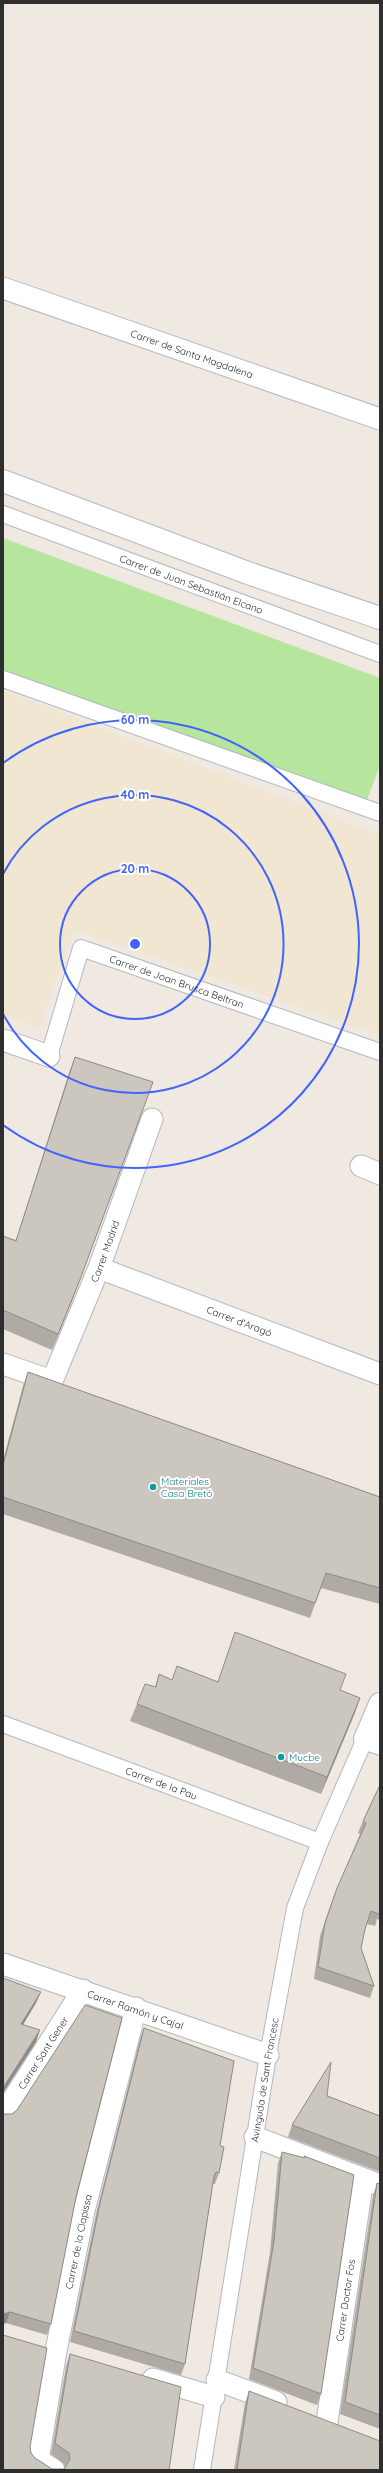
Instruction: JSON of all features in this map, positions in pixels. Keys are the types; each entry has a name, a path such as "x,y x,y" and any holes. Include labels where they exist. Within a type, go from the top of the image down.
{"main road":[{"path":"3,481 248,572 380,618"},
{"path":"248,572 380,629"},
{"name":"Avinguda de Sant Francesc","path":"372,1741 380,1704"}],"street":[{"name":"Carrer de Santa Magdalena","path":"3,288 380,418"},
{"name":"Carrer de Juan Sebastián Elcano","path":"3,514 380,654"},
{"path":"3,679 380,813"},
{"name":"Carrer de Joan Brusca Beltran","path":"49,1056 80,948 380,1052"},
{"path":"3,1040 49,1056"},
{"name":"Carrer Madrid","path":"3,1364 52,1381 99,1268 152,1119"},
{"path":"361,1166 380,1174"},
{"name":"Carrer d'Aragó","path":"99,1268 380,1374"},
{"name":"Carrer de la Pau","path":"3,1724 320,1842"},
{"name":"Avinguda de Sant Francesc","path":"202,2470 268,2054 294,1908 320,1842 372,1741"},
{"name":"Carrer Ramón y Cajal","path":"3,1964 268,2054"},
{"name":"Carrer Sant Gener","path":"3,2114 83,1990"},
{"name":"Carrer de la Clapissa","path":"54,2470 38,2460 48,2349 136,2008"},
{"path":"255,2137 372,2182"},
{"name":"Carrer Doctor Fos","path":"327,2422 372,2182"},
{"path":"48,2349 78,2358"},
{"path":"131,2373 215,2388 301,2412 347,2429"}],"shaded area":[{"path":"3,690 380,835 380,1035 74,930 39,1028 3,1015"}],"green space":[{"path":"3,538 380,678 380,765 364,808 3,679"}],"building":[{"path":"75,1057 153,1082 81,1277 58,1334 3,1310 3,1236 16,1241"},
{"name":"Materiales Casa Bretó","path":"28,1372 380,1497 380,1588 326,1573 315,1603 3,1497 3,1465"},
{"name":"Mucbe","path":"235,1632 346,1674 340,1690 360,1698 327,1777 137,1704 145,1684 156,1687 159,1674 172,1680 177,1666 218,1682"},
{"path":"380,1785 380,1912 379,1914 371,1911 361,1948 374,1986 318,1967 325,1923 337,1888 366,1823 363,1821"},
{"path":"3,1978 41,1992 21,2024 40,2030 3,2088"},
{"path":"85,2005 122,2018 76,2197 51,2324 10,2312 3,2314 3,2114 12,2114 17,2110"},
{"path":"144,2028 234,2061 220,2146 224,2147 219,2173 216,2172 214,2176 185,2364 74,2331 100,2203"},
{"path":"331,2062 327,2096 380,2116 380,2158 292,2125"},
{"path":"282,2152 305,2158 304,2156 354,2175 321,2394 253,2368 274,2241"},
{"path":"377,2183 380,2184 380,2415 345,2402"},
{"path":"3,2335 47,2348 30,2447 31,2453 35,2458 52,2469 64,2469 70,2459 69,2453 55,2443 70,2354 181,2387 169,2470 3,2470"},
{"path":"249,2391 380,2441 380,2470 237,2470"}],"place":[{"name":"Materiales Casa Bretó","path":"153,1487"},
{"name":"Mucbe","path":"281,1757"}]}
